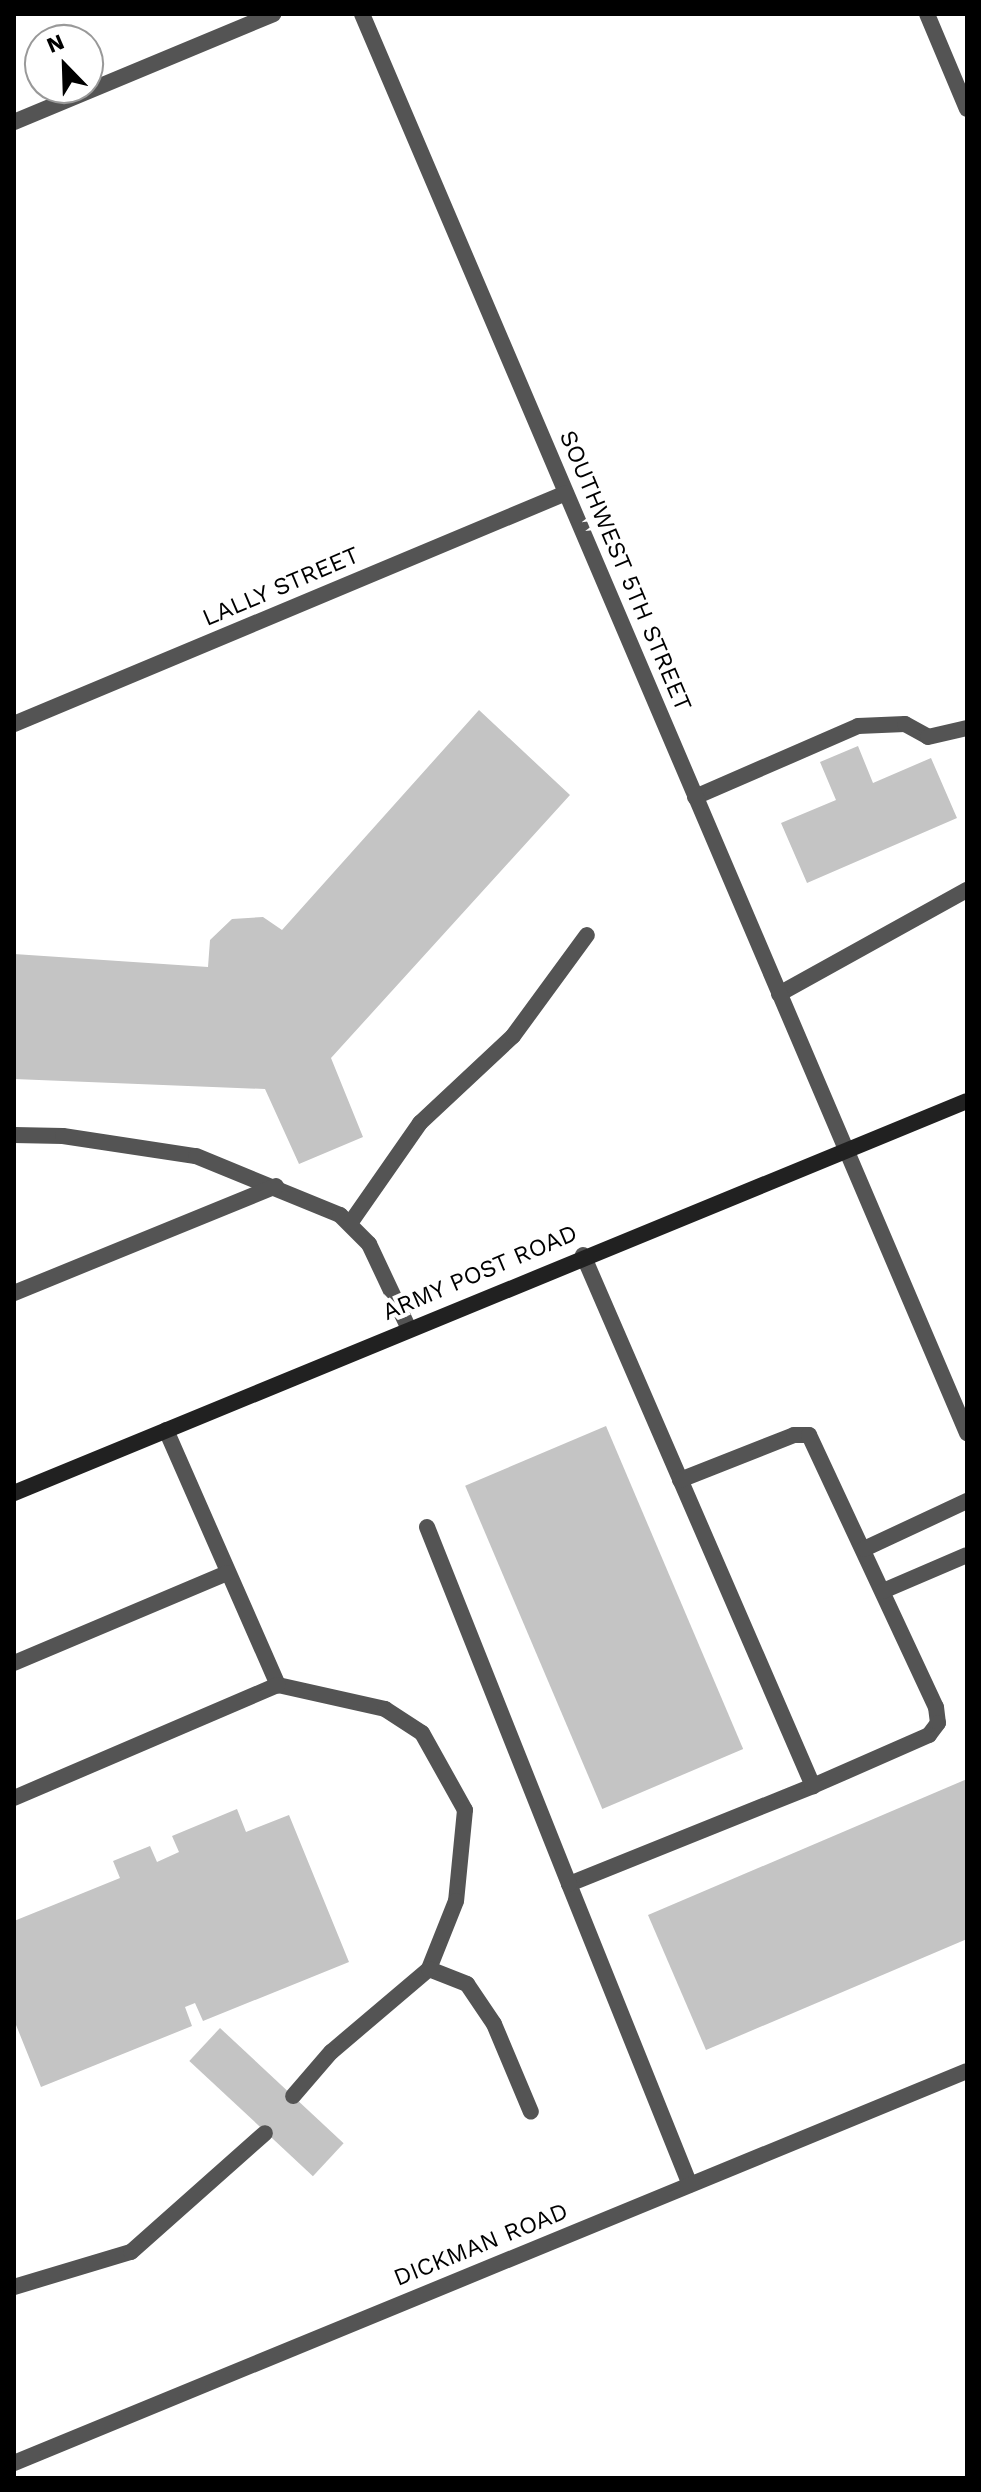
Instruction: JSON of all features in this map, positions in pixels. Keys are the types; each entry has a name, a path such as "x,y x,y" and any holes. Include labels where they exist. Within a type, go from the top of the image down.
{"main road":[{"name":"ARMY POST ROAD","path":"14,1493 844,1147 967,1101"}],"street":[{"path":"14,122 273,14"},
{"name":"SOUTHWEST 5TH STREET","path":"362,14 967,1433"},
{"path":"927,14 967,109"},
{"name":"LALLY STREET","path":"14,724 566,493"},
{"path":"695,797 858,726 905,724 928,737 967,728"},
{"path":"779,994 967,890"},
{"path":"351,1222 420,1123 513,1036 587,935"},
{"path":"14,1135 63,1136 196,1156 276,1186 351,1222 369,1244 409,1329"},
{"path":"14,1293 276,1186"},
{"path":"583,1255 813,1786"},
{"path":"166,1430 278,1685"},
{"path":"569,1884 813,1786 929,1735 938,1723 883,1591 809,1435 794,1435 680,1480"},
{"path":"864,1549 967,1501"},
{"path":"427,1527 690,2185"},
{"path":"883,1591 967,1555"},
{"path":"14,1663 227,1573"},
{"path":"14,1798 278,1685 385,1709 422,1733 444,1767 465,1810 464,1863 429,1969 331,2052 293,2096"},
{"path":"429,1969 467,1984 494,2024 531,2112"},
{"name":"DICKMAN ROAD","path":"14,2463 967,2071"},
{"path":"14,2287 131,2252 265,2133"}],"building":[{"path":"479,710 570,795 331,1058 363,1137 299,1164 265,1089 14,1079 14,954 208,967 210,940 232,919 263,917 282,930"},
{"path":"858,746 873,783 931,758 957,818 807,883 781,823 836,800 820,762"},
{"path":"606,1426 743,1749 602,1809 465,1486"},
{"path":"967,1779 967,1939 706,2050 648,1915"},
{"path":"237,1809 246,1832 289,1815 349,1962 203,2021 195,2003 185,2007 192,2026 41,2087 14,2020 14,1921 120,1878 113,1861 150,1846 157,1862 179,1852 172,1836"},
{"path":"220,2028 344,2143 313,2176 189,2061"}]}
